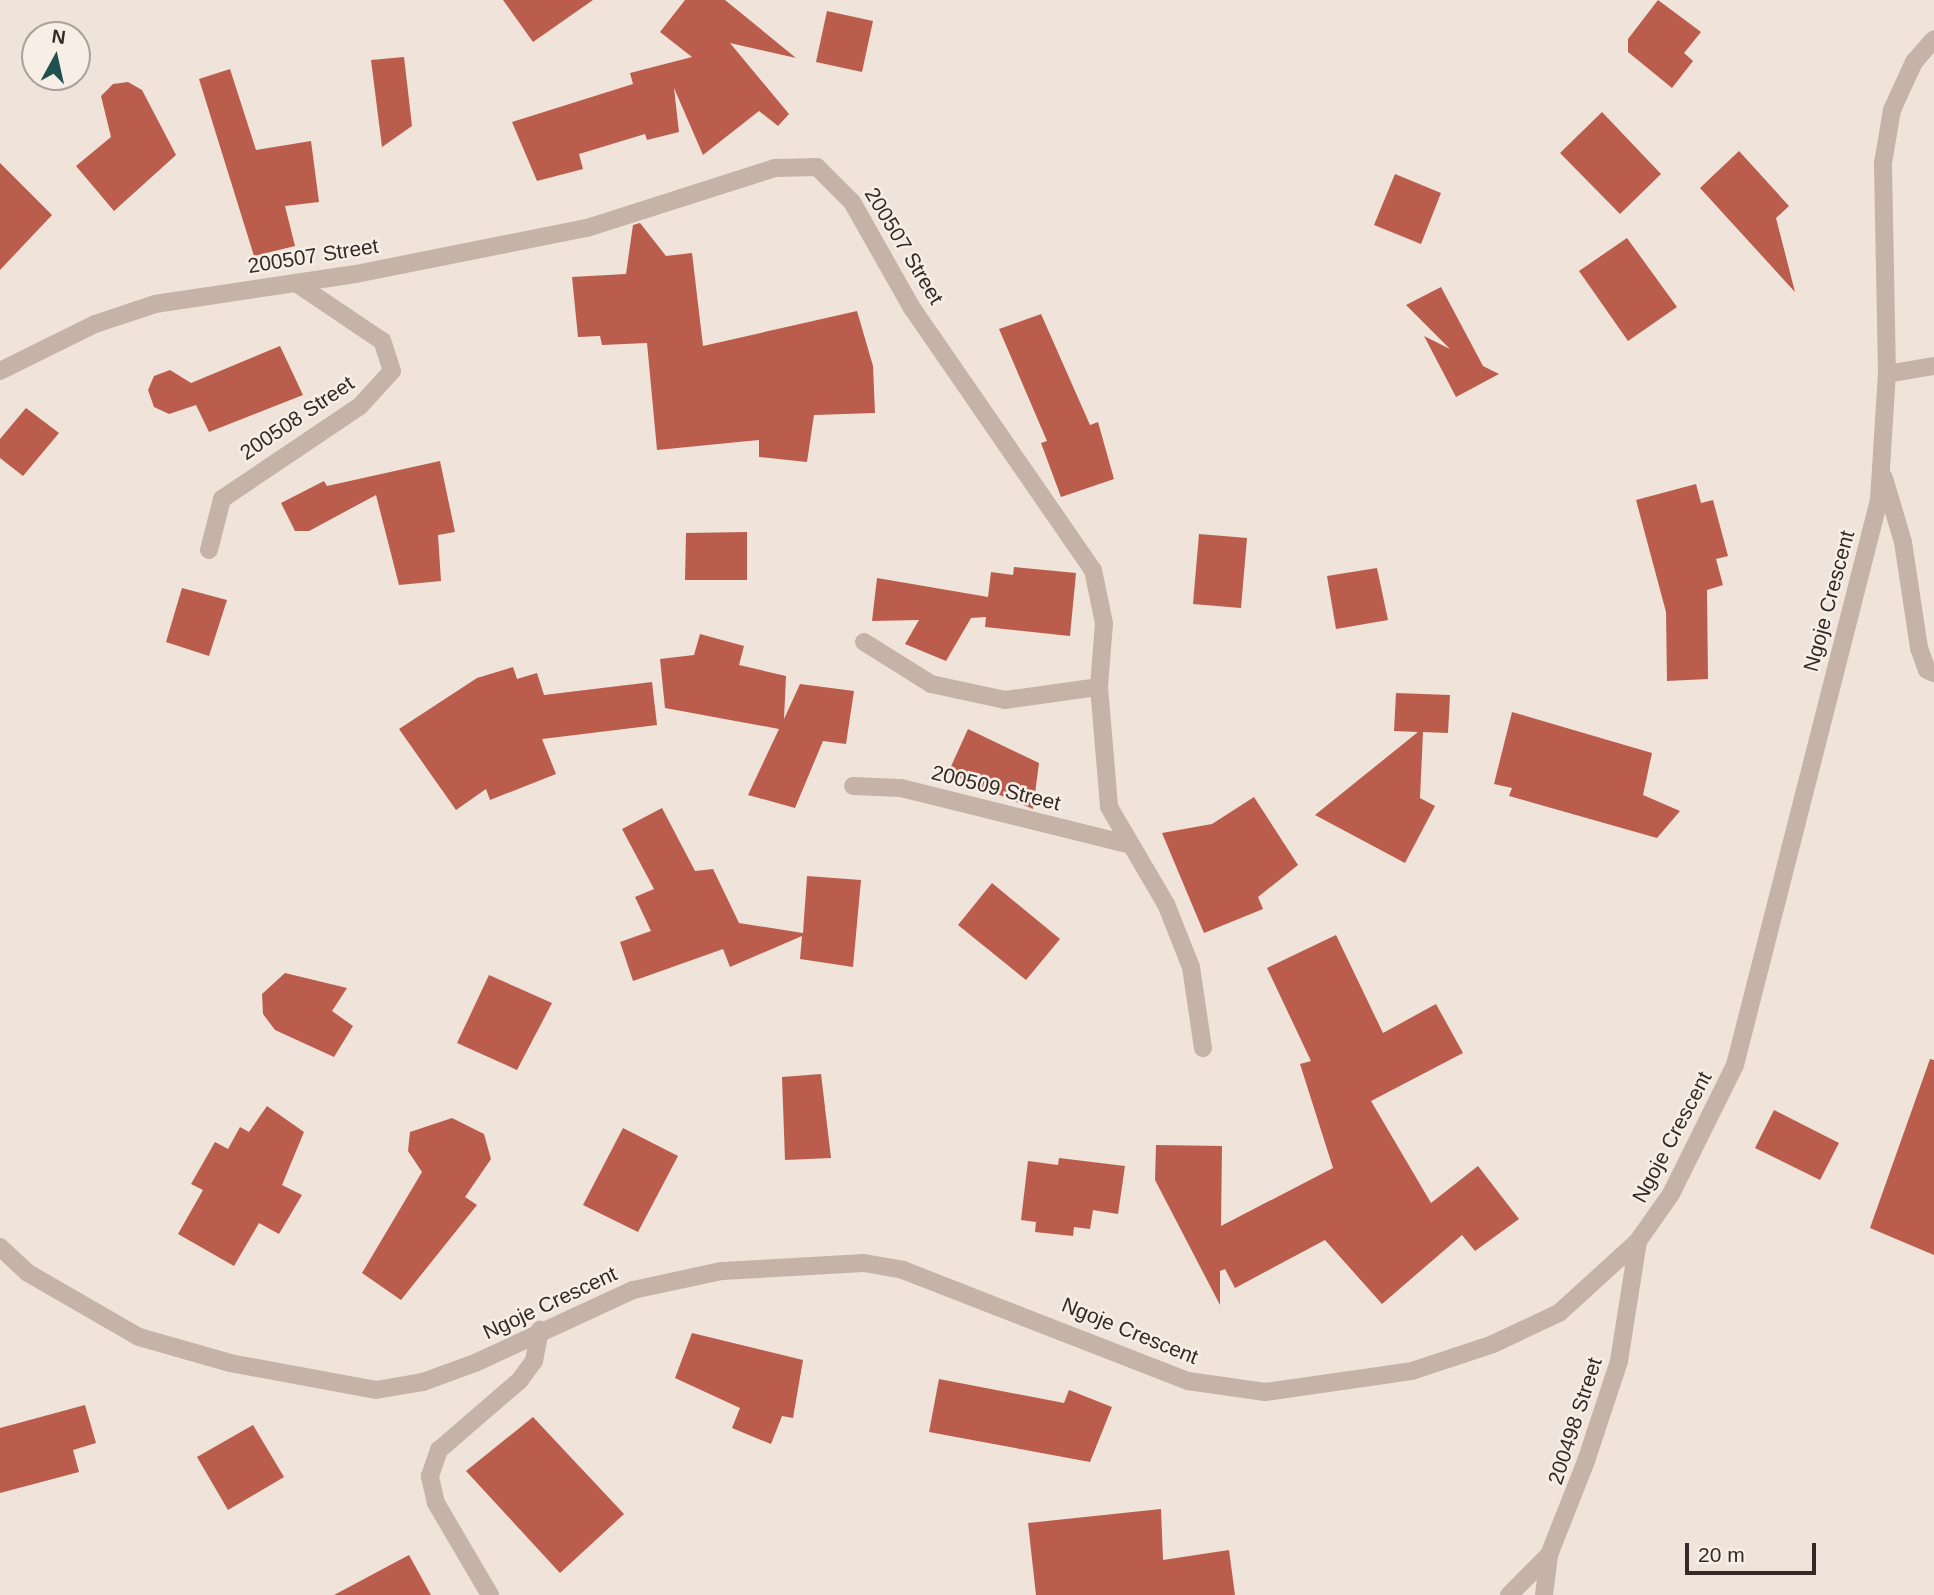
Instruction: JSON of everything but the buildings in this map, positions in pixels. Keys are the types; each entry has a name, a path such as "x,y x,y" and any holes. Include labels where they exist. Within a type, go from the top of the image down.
{"street":[{"name":"Ngoje Crescent","path":"0,1247 28,1273 139,1337 299,1378 376,1390 423,1382 633,1290 722,1271 864,1264 948,1284 1188,1381 1265,1392 1303,1389 1412,1371 1493,1344 1559,1312 1639,1241 1677,1183 1735,1065 1853,607 1881,468 1887,374 1883,163 1892,110 1914,62 1934,39"},
{"name":"200507 Street","path":"0,371 95,324 155,304 296,283 587,228 775,168 817,167 852,202 912,308 1093,569 1104,623 1099,687 1104,783 1127,844 1152,871 1191,967 1203,1048"},
{"name":"200508 Street","path":"209,550 222,499 360,405 392,371 382,341 296,283"},
{"path":"1887,374 1934,366"},
{"path":"1881,468 1903,542 1919,648 1927,670 1934,673"},
{"path":"864,642 931,684 1005,700 1099,687"},
{"name":"200509 Street","path":"853,786 901,788 1127,844"},
{"name":"200498 Street","path":"1509,1595 1549,1555 1619,1361 1639,1241"},
{"path":"490,1595 436,1503 430,1476 439,1450 520,1380 534,1360 540,1330"},
{"path":"1544,1595 1549,1555"}]}
